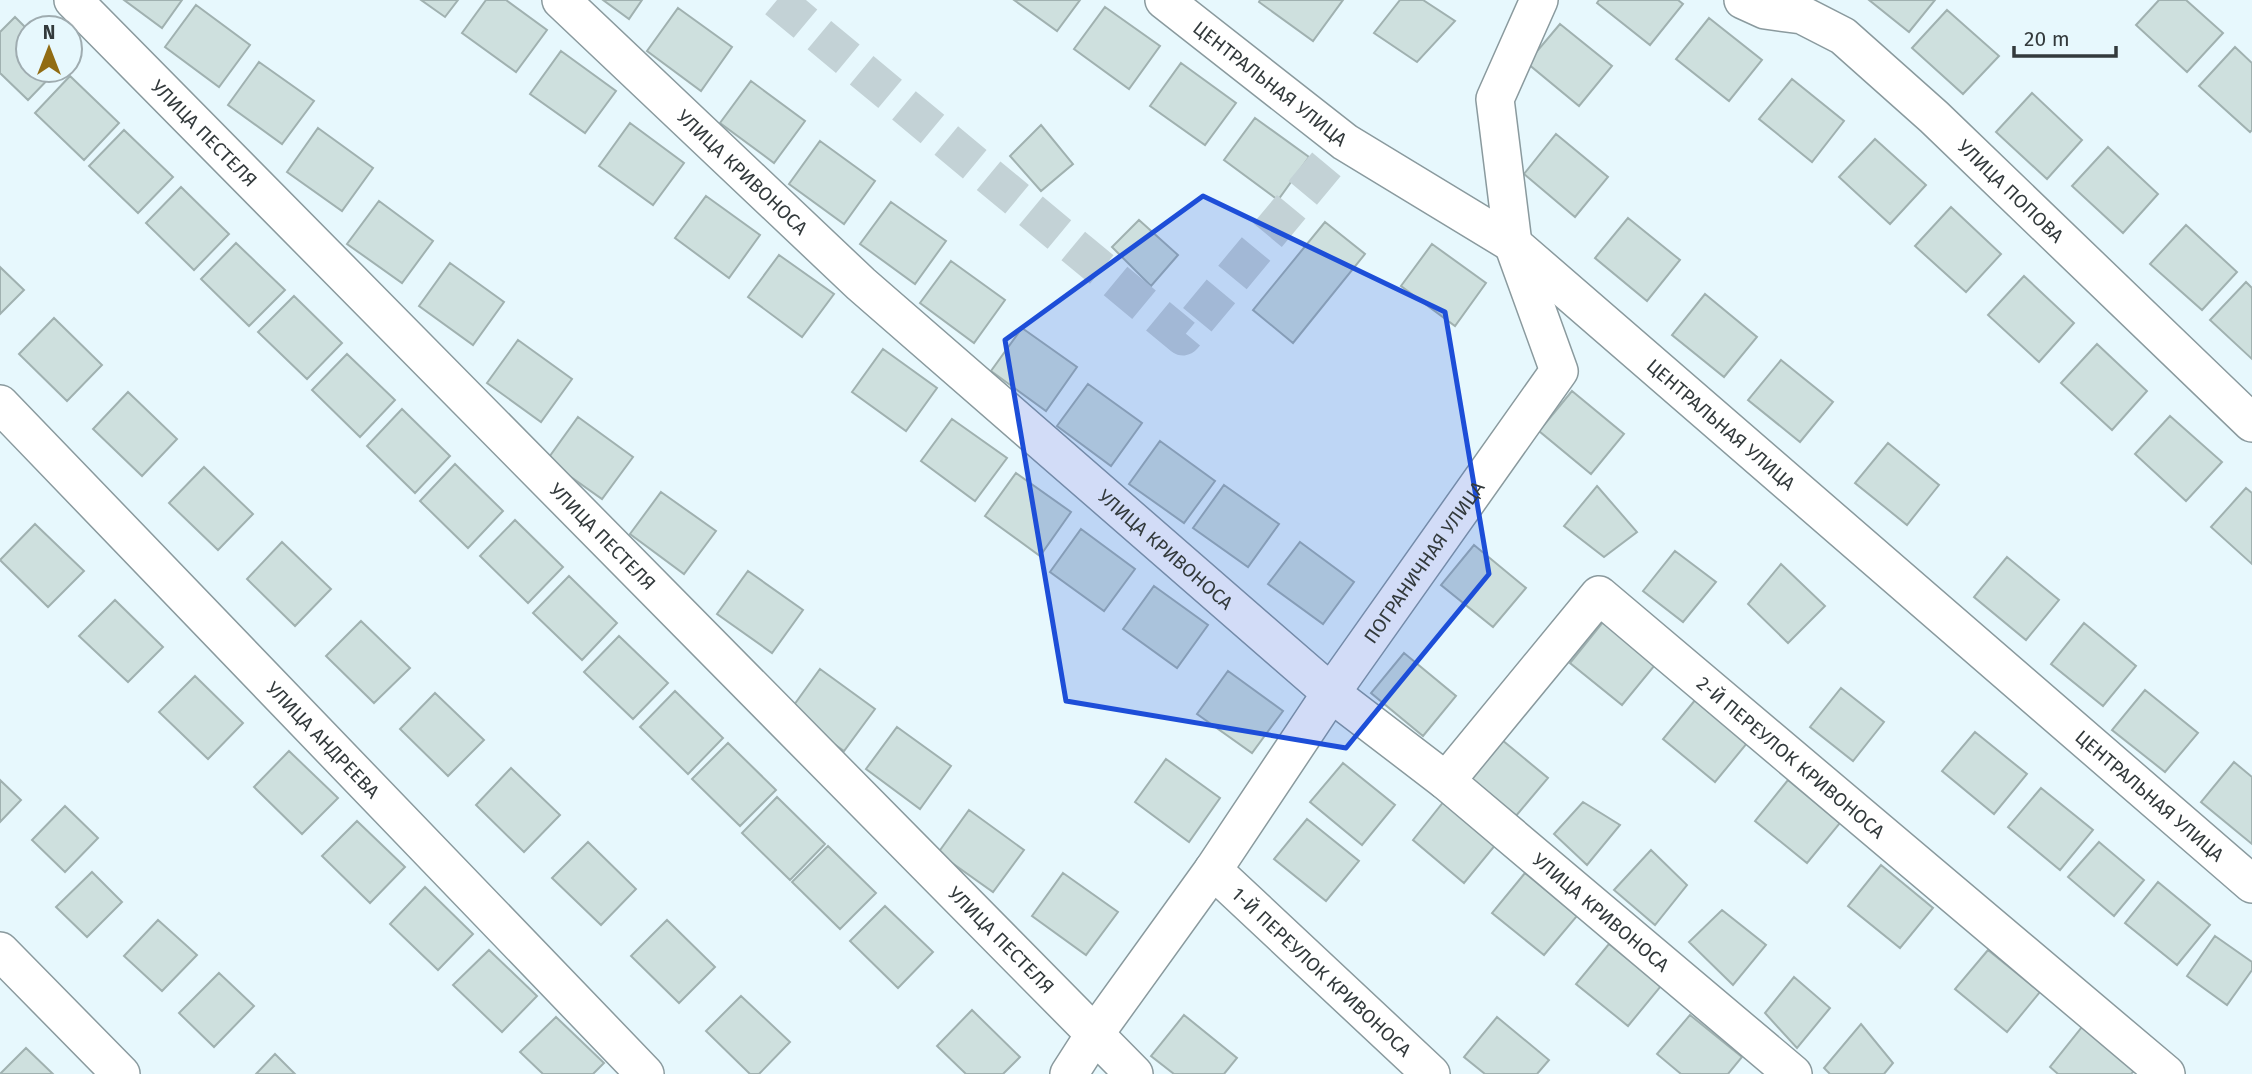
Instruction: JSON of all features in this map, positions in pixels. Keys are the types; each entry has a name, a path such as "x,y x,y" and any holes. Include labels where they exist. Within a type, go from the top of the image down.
{"street":[{"name":"УЛИЦА ПЕСТЕЛЯ","path":"73,0 1134,1074"},
{"name":"УЛИЦА КРИВОНОСА","path":"561,0 861,284 1331,693 1446,781 1793,1074"},
{"name":"ЦЕНТРАЛЬНАЯ УЛИЦА","path":"1164,0 1345,142 1513,244 2252,884"},
{"name":"ПОГРАНИЧНАЯ УЛИЦА","path":"1069,1074 1213,870 1331,693 1559,371 1513,244 1495,99 1539,0"},
{"name":"УЛИЦА ПОПОВА","path":"1743,0 1765,9 1802,15 1843,36 1934,117 2252,423"},
{"name":"УЛИЦА АНДРЕЕВА","path":"0,404 645,1074"},
{"name":"2-Й ПЕРЕУЛОК КРИВОНОСА","path":"1446,781 1599,595 2166,1074"},
{"name":"1-Й ПЕРЕУЛОК КРИВОНОСА","path":"1213,870 1431,1074"},
{"path":"0,951 121,1074"}],"highlighted area":[{"path":"1203,196 1445,312 1489,574 1346,748 1066,701 1005,340"}],"building":[{"path":"124,0 182,0 162,28"},
{"path":"421,0 458,0 445,17"},
{"path":"486,0 506,0 547,30 516,72 462,33"},
{"path":"603,0 642,0 629,19"},
{"path":"1014,0 1080,0 1057,31"},
{"path":"1343,0 1313,41 1259,2"},
{"path":"1400,0 1423,0 1455,21 1417,62 1374,33"},
{"path":"1599,0 1678,0 1683,4 1650,45 1597,3"},
{"path":"1869,0 1935,0 1909,32"},
{"path":"2159,0 2186,0 2223,33 2187,72 2136,25"},
{"path":"196,5 250,45 219,87 165,47"},
{"path":"1105,7 1160,46 1129,89 1074,49"},
{"path":"678,8 732,47 701,91 647,51"},
{"path":"1947,10 1999,56 1963,94 1912,48"},
{"path":"14,18 14,84 43,84 28,100 0,73 0,32"},
{"path":"1709,18 1762,60 1729,101 1676,59"},
{"path":"1560,24 1612,66 1579,106 1527,63"},
{"path":"2235,47 2252,63 2250,132 2199,86"},
{"path":"561,51 616,91 585,133 530,94"},
{"path":"259,62 314,101 282,144 228,105"},
{"path":"1181,63 1236,103 1205,145 1150,106"},
{"path":"1792,79 1844,121 1812,162 1759,119"},
{"path":"751,81 805,121 774,163 720,123"},
{"path":"62,84 78,84 119,123 84,160 35,113"},
{"path":"2032,93 2082,140 2047,179 1996,132"},
{"path":"1255,118 1309,157 1278,200 1224,160"},
{"path":"630,123 684,163 653,205 599,166"},
{"path":"1041,125 1073,164 1041,191 1010,156"},
{"path":"318,128 373,168 342,211 287,172"},
{"path":"124,130 173,177 138,213 89,166"},
{"path":"1556,134 1608,177 1575,217 1524,174"},
{"path":"1875,139 1926,185 1890,224 1839,177"},
{"path":"820,141 875,181 844,224 789,184"},
{"path":"2108,147 2158,194 2123,233 2072,186"},
{"path":"181,187 229,234 194,270 146,223"},
{"path":"706,196 760,235 729,278 675,238"},
{"path":"379,201 433,241 402,283 347,244"},
{"path":"891,202 946,241 915,284 860,244"},
{"path":"1951,207 2001,254 1966,292 1915,246"},
{"path":"1628,218 1680,260 1647,301 1595,258"},
{"path":"1139,220 1178,255 1151,286 1112,247"},
{"path":"1325,222 1365,254 1293,343 1253,310"},
{"path":"2186,225 2237,272 2202,310 2150,264"},
{"path":"236,243 285,290 249,326 201,279"},
{"path":"1432,244 1486,283 1455,326 1401,286"},
{"path":"779,255 834,294 802,337 748,297"},
{"path":"951,261 1005,300 974,343 920,303"},
{"path":"450,263 504,302 473,345 419,306"},
{"path":"0,267 24,290 0,314"},
{"path":"2024,276 2074,323 2039,362 1988,315"},
{"path":"2246,282 2252,288 2252,359 2210,320"},
{"path":"1705,294 1757,337 1724,377 1672,335"},
{"path":"294,296 342,343 307,379 258,332"},
{"path":"54,318 102,365 67,401 19,354"},
{"path":"1022,328 1077,367 1046,411 991,371"},
{"path":"518,340 572,379 541,422 487,383"},
{"path":"2097,344 2147,391 2112,430 2061,383"},
{"path":"883,349 937,388 906,431 852,392"},
{"path":"347,354 395,400 360,437 312,390"},
{"path":"1781,360 1833,402 1800,442 1748,400"},
{"path":"1088,384 1142,423 1111,466 1057,426"},
{"path":"1572,391 1624,434 1591,474 1539,431"},
{"path":"128,392 177,439 142,476 93,429"},
{"path":"402,409 450,456 415,493 367,446"},
{"path":"2170,416 2222,462 2186,501 2135,454"},
{"path":"578,417 633,457 602,499 547,460"},
{"path":"952,419 1007,458 975,501 921,461"},
{"path":"1160,441 1215,481 1184,523 1129,484"},
{"path":"1888,443 1939,485 1907,525 1855,483"},
{"path":"455,464 503,511 468,548 420,501"},
{"path":"204,467 253,514 218,550 169,503"},
{"path":"1016,473 1071,512 1040,556 985,516"},
{"path":"1224,485 1279,524 1248,567 1193,528"},
{"path":"1597,486 1637,532 1604,557 1564,526"},
{"path":"2246,488 2252,493 2252,564 2211,527"},
{"path":"661,492 716,531 684,574 630,534"},
{"path":"515,520 563,567 528,603 480,556"},
{"path":"35,524 84,571 48,607 0,560"},
{"path":"1081,529 1135,569 1104,611 1050,572"},
{"path":"282,542 331,589 295,626 247,579"},
{"path":"1300,542 1354,582 1323,624 1268,584"},
{"path":"1474,545 1526,588 1493,627 1441,585"},
{"path":"1675,551 1716,582 1683,622 1643,591"},
{"path":"2007,557 2059,600 2026,640 1974,597"},
{"path":"1781,564 1825,606 1788,643 1748,604"},
{"path":"748,571 803,610 772,653 717,614"},
{"path":"569,576 617,623 582,660 533,613"},
{"path":"1154,586 1208,625 1177,668 1123,629"},
{"path":"115,600 163,647 128,682 79,636"},
{"path":"361,621 410,668 374,703 326,656"},
{"path":"1603,622 1655,665 1622,705 1570,663"},
{"path":"2084,623 2136,666 2103,706 2051,664"},
{"path":"619,636 668,683 633,719 584,672"},
{"path":"1404,653 1456,696 1423,736 1371,693"},
{"path":"820,669 875,709 844,751 789,712"},
{"path":"1228,671 1283,711 1252,753 1197,714"},
{"path":"195,676 243,723 208,759 159,712"},
{"path":"1841,688 1884,722 1853,761 1810,727"},
{"path":"2145,690 2198,733 2165,772 2112,730"},
{"path":"675,691 723,738 688,774 640,727"},
{"path":"435,693 484,740 448,776 400,729"},
{"path":"1696,699 1748,742 1715,782 1663,739"},
{"path":"897,727 951,766 920,809 866,769"},
{"path":"1975,732 2027,774 1994,814 1942,771"},
{"path":"1496,735 1548,778 1515,817 1463,775"},
{"path":"728,743 776,790 740,826 692,779"},
{"path":"289,751 338,798 302,834 254,787"},
{"path":"1166,759 1220,798 1189,842 1135,802"},
{"path":"2234,762 2252,777 2252,844 2201,802"},
{"path":"1343,763 1395,805 1362,845 1310,802"},
{"path":"511,768 560,815 524,852 476,805"},
{"path":"0,780 21,800 0,822"},
{"path":"1788,780 1840,823 1807,863 1755,821"},
{"path":"2041,788 2093,830 2060,870 2008,827"},
{"path":"777,797 825,844 790,880 742,833"},
{"path":"1445,800 1497,843 1464,883 1413,840"},
{"path":"1583,802 1620,825 1587,865 1554,834"},
{"path":"65,806 98,838 65,872 32,840"},
{"path":"969,810 1024,850 993,892 938,853"},
{"path":"1307,819 1359,861 1326,901 1274,859"},
{"path":"357,821 405,867 370,903 322,856"},
{"path":"588,842 636,889 601,925 552,878"},
{"path":"2099,842 2144,880 2114,916 2068,877"},
{"path":"828,846 876,893 840,929 792,882"},
{"path":"1651,850 1687,885 1655,925 1614,890"},
{"path":"1881,865 1933,908 1900,948 1848,906"},
{"path":"92,872 122,902 87,937 56,907"},
{"path":"1063,873 1118,912 1086,955 1032,916"},
{"path":"1525,873 1577,916 1544,955 1492,913"},
{"path":"2158,882 2210,925 2177,965 2125,923"},
{"path":"425,887 473,934 438,970 390,924"},
{"path":"885,906 933,952 898,988 850,941"},
{"path":"1722,910 1766,945 1733,985 1689,942"},
{"path":"158,920 197,955 162,991 124,956"},
{"path":"667,920 715,967 679,1003 631,956"},
{"path":"2215,936 2252,962 2252,970 2227,1005 2187,976"},
{"path":"1609,944 1661,986 1628,1026 1576,984"},
{"path":"489,950 537,996 502,1032 453,985"},
{"path":"1988,950 2040,992 2007,1032 1955,989"},
{"path":"219,973 254,1006 214,1047 179,1013"},
{"path":"1794,977 1830,1008 1797,1048 1765,1013"},
{"path":"741,996 790,1042 759,1074 750,1074 706,1031"},
{"path":"972,1010 1020,1057 1003,1074 966,1074 937,1046"},
{"path":"1184,1015 1237,1058 1224,1074 1174,1074 1151,1056"},
{"path":"1690,1015 1742,1057 1728,1074 1681,1074 1657,1054"},
{"path":"556,1017 604,1063 593,1074 543,1074 520,1052"},
{"path":"1497,1017 1549,1060 1537,1074 1485,1074 1464,1057"},
{"path":"1861,1024 1893,1063 1884,1074 1830,1074 1824,1068"},
{"path":"2082,1027 2135,1070 2131,1074 2058,1074 2050,1067"},
{"path":"26,1048 53,1074 0,1074"},
{"path":"275,1054 295,1074 256,1074"}],"tunnel":[{"path":"777,0 1183,337 1345,142"}]}
